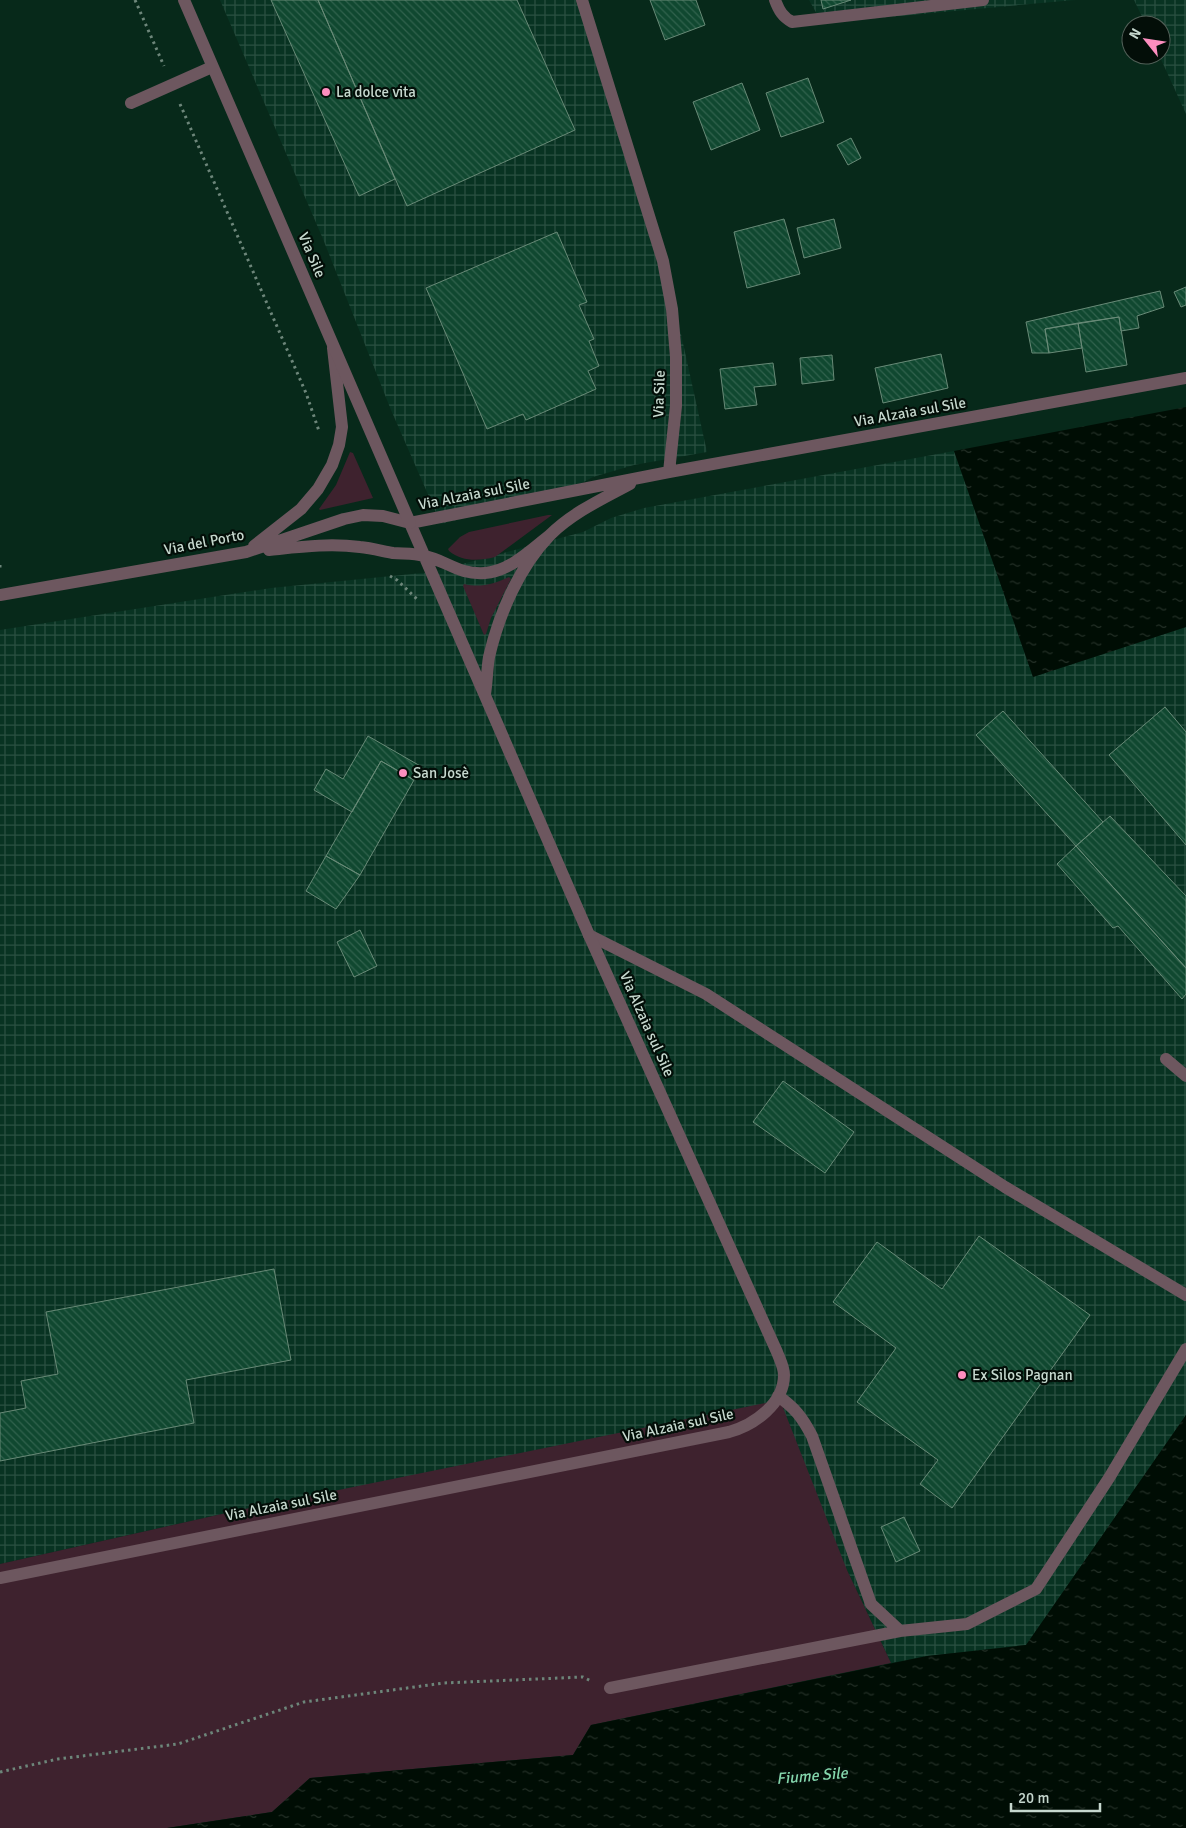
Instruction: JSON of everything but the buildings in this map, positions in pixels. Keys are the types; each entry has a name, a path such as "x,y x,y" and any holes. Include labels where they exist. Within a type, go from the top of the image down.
{"street":[{"name":"Via Sile","path":"184,0 410,524"},
{"name":"Via Sile","path":"582,0 663,261 672,309 676,357 676,406 669,472"},
{"path":"775,0 780,13 784,18 792,22 984,0"},
{"path":"131,102 212,67"},
{"path":"246,552 301,509 318,488 332,465 340,445 342,427 332,343"},
{"name":"Via Alzaia sul Sile","path":"0,1578 729,1432 752,1423 770,1407 783,1386 784,1374 777,1352 589,935 410,524 669,472 1186,378"},
{"name":"Via Alzaia sul Sile","path":"485,697 489,659 498,626 511,593 529,562 550,535 576,514 640,478"},
{"name":"Via del Porto","path":"0,595 246,552 344,519 363,515 383,516 410,524"},
{"path":"246,552 311,546 341,546 424,556 469,573 486,573 500,570 514,562 550,535"},
{"path":"589,935 706,994 1005,1188 1186,1295"},
{"path":"1166,1059 1186,1076"},
{"path":"610,1688 900,1631 967,1624 1036,1589 1109,1478 1186,1349"},
{"path":"778,1396 794,1407 812,1436 871,1604 900,1631"}],"path":[{"path":"135,0 163,64"},
{"path":"179,102 306,393 322,438"},
{"path":"0,565 0,571"},
{"path":"386,573 408,589 421,605"},
{"path":"0,1772 58,1759 178,1744 304,1702 444,1683 583,1678 610,1688"}],"shaded area":[{"path":"220,0 580,0 662,248 707,452 634,465 593,477 567,491 441,524 391,410 323,239"},
{"path":"809,0 1075,0 822,23"},
{"path":"1134,0 1186,0 1186,114 1164,65 1171,65 1171,15 1141,15"},
{"path":"954,451 1033,677 1186,627 1186,1415 1026,1645 927,1656 891,1663 847,1570 235,1511 0,1564 0,630 271,588 432,572 583,532 611,518 644,508"},
{"path":"350,452 353,453 373,498 320,510 336,485"},
{"path":"552,515 495,557 477,560 465,559 454,555 448,549 460,537 469,532"},
{"path":"509,577 511,579 484,635 463,586 464,584 487,585"},
{"path":"780,1400 847,1570 891,1663 591,1725 573,1755 310,1778 272,1812 167,1828 0,1828 0,1564 235,1511"}],"water":[{"path":"1186,407 1186,627 1033,677 954,451"},
{"name":"Fiume Sile","path":"1186,1415 1186,1828 167,1828 272,1812 310,1778 573,1755 591,1725 927,1656 1026,1645"}],"place":[{"name":"La dolce vita","path":"326,92"},
{"name":"San Josè","path":"403,773"},
{"name":"Ex Silos Pagnan","path":"962,1375"}]}
